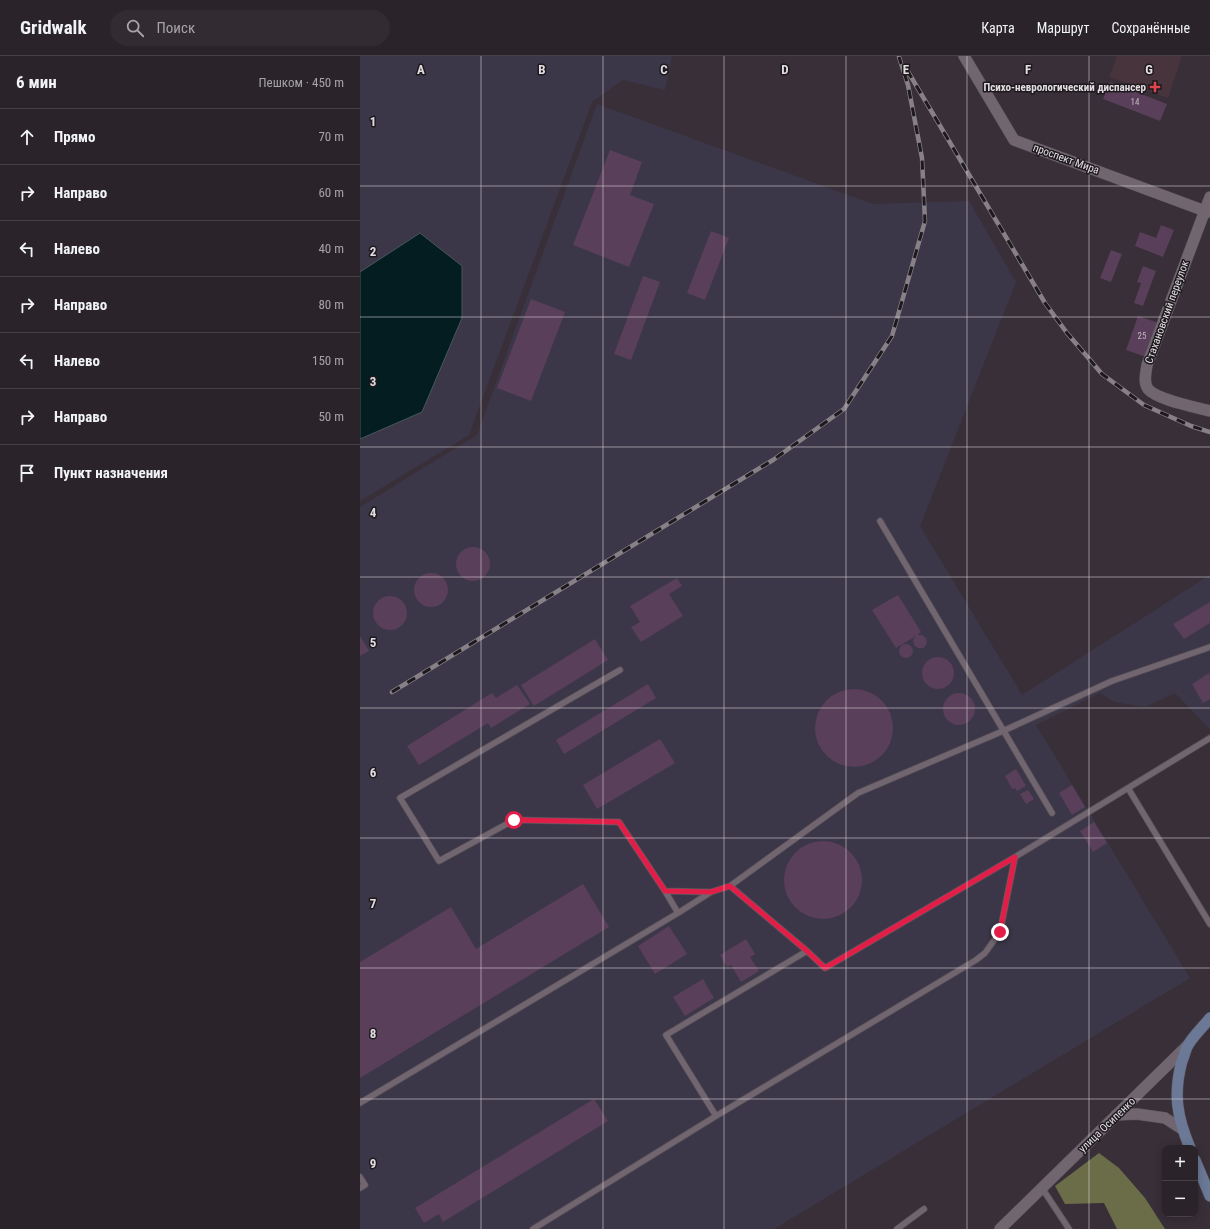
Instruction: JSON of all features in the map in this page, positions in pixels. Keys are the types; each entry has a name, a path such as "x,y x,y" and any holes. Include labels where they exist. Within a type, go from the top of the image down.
{"main road":[{"name":"улица Осипенко","path":"1187,1046 1210,1018"},
{"path":"1187,1046 1180,1070 1177,1091 1178,1112 1182,1129 1189,1145"},
{"path":"1198,1167 1210,1196"}],"street":[{"name":"проспект Мира","path":"964,56 1014,140 1207,211"},
{"name":"Стахановский переулок","path":"1210,197 1207,211 1147,365 1145,378 1148,389 1159,396 1210,411"},
{"name":"улица Осипенко","path":"1001,1228 1187,1046"},
{"path":"1116,1116 1137,1114 1165,1118 1182,1129"}],"lane":[{"path":"880,521 1052,813"},
{"path":"360,1103 711,892 730,886 858,793 1112,681 1210,648"},
{"path":"620,670 400,798 439,861 514,820 619,822 678,913"},
{"path":"730,886 825,968 1015,857 1210,738"},
{"path":"1128,788 1210,924"},
{"path":"533,1229 716,1116 976,960 985,953 1000,932 1015,857"},
{"path":"665,891 711,892"},
{"path":"716,1116 666,1035 807,951"},
{"path":"360,1177 365,1185 360,1188"},
{"path":"1042,1188 1069,1229"},
{"path":"897,1229 924,1209"}],"shaded area":[{"path":"360,56 672,56 665,90 623,80 592,102 469,435 360,501"},
{"name":"Психо-неврологический диспансер","path":"1117,56 1182,56 1168,98 1109,77"},
{"path":"597,104 873,204 969,201 1016,282 920,526 1022,695 1210,575 1209,728 1175,693 1145,707 1115,702 1100,693 1036,725 1190,978 774,1229 360,1229 360,507 477,435"}],"green space":[{"path":"1099,1153 1119,1168 1145,1198 1165,1229 1117,1229 1104,1203 1065,1204 1055,1186"}],"water":[{"path":"420,233 462,266 462,318 422,412 360,439 360,272"}],"building":[{"path":"1110,82 1167,104 1160,121 1103,99"},
{"path":"610,150 642,162 630,195 654,204 629,267 573,245"},
{"path":"1161,225 1174,230 1163,257 1135,246 1140,232 1156,238"},
{"path":"711,231 729,238 705,300 687,293"},
{"path":"1111,250 1122,254 1111,282 1100,278"},
{"path":"1143,266 1156,271 1143,306 1134,303 1141,283 1137,282"},
{"path":"643,276 660,282 631,360 614,354"},
{"path":"531,299 565,312 531,401 497,388"},
{"path":"1138,316 1159,323 1146,357 1126,350"},
{"path":"470,547 476,547 480,548 487,554 490,564 489,571 483,578 476,581 470,581 466,580 459,574 456,567 456,561 457,557 463,550"},
{"path":"428,573 434,573 438,574 445,580 448,590 447,597 441,604 434,607 428,607 424,606 417,600 414,593 414,587 415,583 421,576"},
{"path":"677,578 682,586 669,594 683,616 641,642 631,627 640,622 630,606"},
{"path":"898,595 921,632 917,635 922,635 926,638 927,643 924,648 918,648 914,645 913,640 916,636 896,648 872,610"},
{"path":"387,596 393,596 397,597 404,603 407,613 406,620 400,627 393,630 387,630 383,629 376,623 373,616 373,610 374,606 380,599"},
{"path":"1210,602 1210,623 1184,639 1173,624"},
{"path":"360,636 369,651 360,656"},
{"path":"595,639 608,660 534,706 521,685"},
{"path":"906,644 911,646 913,651 911,656 906,658 901,656 899,651 901,646"},
{"path":"938,657 949,662 954,673 949,684 938,689 927,684 922,673 927,662"},
{"path":"1209,673 1210,699 1203,703 1192,684"},
{"path":"648,684 656,698 564,754 556,740"},
{"path":"517,685 530,704 491,728 488,723 419,765 407,746 492,693 496,698"},
{"path":"854,689 869,692 882,700 890,713 893,728 890,743 882,756 869,764 854,767 839,764 826,756 818,743 815,728 818,713 826,700 839,692"},
{"path":"959,693 970,698 975,709 970,720 959,725 948,720 943,709 948,698"},
{"path":"660,739 675,763 597,809 583,785"},
{"path":"1016,769 1026,786 1017,791 1015,788 1012,789 1005,776"},
{"path":"1072,785 1085,807 1072,815 1059,793"},
{"path":"1028,790 1034,799 1026,804 1020,794"},
{"path":"1094,822 1107,843 1093,852 1080,831"},
{"path":"815,841 831,841 845,847 856,858 862,872 862,888 856,902 845,913 831,919 815,919 801,913 790,902 784,888 784,872 790,858 801,847"},
{"path":"583,884 609,927 360,1078 360,962 451,907 476,949"},
{"path":"669,926 687,954 655,974 638,946"},
{"path":"746,939 755,954 750,957 759,971 741,982 731,965 727,967 720,955"},
{"path":"703,979 714,998 685,1016 673,997"},
{"path":"594,1099 608,1121 443,1222 439,1214 424,1223 415,1208"}],"railway":[{"path":"392,692 773,460 844,409 892,336 925,221 922,158 908,85 899,57"},
{"path":"907,70 1045,303 1067,333 1102,374 1144,405 1191,426 1210,432"}],"place":[{"name":"Психо-неврологический диспансер","path":"1155,87"}],"route":[{"path":"514,820 619,822 665,891 711,892 730,886 825,968 1015,857 1000,932"}]}
